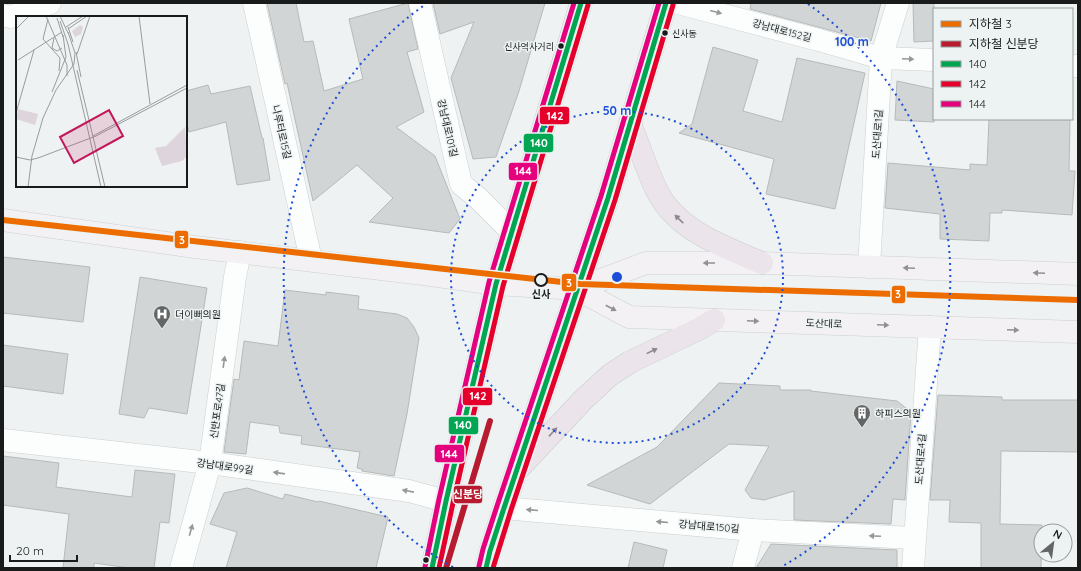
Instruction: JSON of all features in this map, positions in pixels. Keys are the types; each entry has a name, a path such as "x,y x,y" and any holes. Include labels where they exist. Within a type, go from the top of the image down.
{"main road":[{"path":"432,568 496,284 581,3"},
{"path":"486,568 490,551 516,471 608,198 666,3"},
{"path":"630,123 656,190 675,215 688,227 704,238 762,263"},
{"name":"도산대로","path":"3,220 240,252 496,284 577,289 646,263 762,263 1078,274"},
{"name":"도산대로","path":"577,289 629,317 1078,332"},
{"path":"516,471 584,399 610,375 630,362 699,329 714,320"}],"street":[{"path":"3,15 10,17 50,3"},
{"name":"나루터로15길","path":"254,3 311,260"},
{"name":"강남대로101길","path":"420,3 461,184 478,198 512,232"},
{"name":"강남대로152길","path":"678,3 881,58 933,60"},
{"name":"도산대로1길","path":"869,267 881,58 898,3"},
{"name":"신반포로47길","path":"181,568 210,463 235,277 240,252"},
{"name":"도산대로4길","path":"913,568 930,327"},
{"name":"강남대로99길","path":"3,440 210,463 409,491 446,501"},
{"name":"강남대로150길","path":"504,508 753,530 914,538"},
{"path":"743,568 753,530"}],"building":[{"path":"267,3 296,3 304,42 313,41 324,91 363,79 349,19 408,3 418,49 407,52 424,112 396,127 435,156 460,219 449,233 369,222 393,198 357,165 313,201 287,83 285,84"},
{"path":"433,3 545,3 519,91 496,157 473,159 451,78 474,22 440,34"},
{"path":"751,3 881,3 871,41 750,9"},
{"path":"913,3 934,3 933,41 914,42"},
{"path":"713,47 758,60 743,111 782,122 797,58 865,73 835,209 766,194 774,159 679,133 692,124"},
{"path":"897,81 933,89 934,122 895,120"},
{"path":"208,85 211,94 250,86 263,138 270,180 237,185 226,122 189,132 187,125 187,91"},
{"path":"989,120 1070,120 1069,171 1075,171 1072,215 1002,210 1002,213 990,213 989,241 940,239 940,214 885,208 888,163 970,170 970,164 987,165"},
{"path":"3,257 90,267 83,322 3,313"},
{"path":"140,277 207,288 187,414 149,408 144,418 119,414"},
{"path":"285,290 326,295 326,292 359,296 358,309 397,314 407,318 414,327 419,338 407,414 394,476 362,471 362,469 357,468 360,452 301,444 302,436 280,433 279,426 250,422 246,454 224,452 234,379 239,380 244,341 278,346"},
{"path":"3,345 68,354 63,394 3,386"},
{"path":"719,383 780,386 780,390 811,390 897,401 911,412 905,500 893,499 891,524 794,520 794,491 764,500 751,498 745,490 769,446 729,444 650,504 587,485 657,447"},
{"path":"938,395 1002,397 1002,400 1078,400 1078,452 1001,451 1000,524 1033,525 1033,563 1041,563 1041,568 981,568 981,523 949,522 950,500 930,500"},
{"path":"3,456 59,463 56,487 132,497 135,470 175,474 169,523 160,522 154,568 130,568 94,563 94,568 63,568 69,514 3,505"},
{"path":"247,488 283,499 285,494 388,517 376,568 226,568 237,532 210,524 224,493"},
{"path":"634,542 667,550 663,568 628,568"},
{"path":"771,544 897,550 897,568 756,568"}],"metro line":[{"name":"3","path":"3,220 580,284 1078,300"},
{"name":"신분당","path":"446,568 490,421"}],"transit line":[{"name":"144","path":"425,567 439,499 489,282 574,3"},
{"name":"140","path":"432,568 496,284 581,3"},
{"name":"144","path":"479,566 497,506 601,196 659,3"},
{"name":"140","path":"486,568 504,508 608,198 666,3"},
{"name":"142","path":"439,568 503,286 588,5"},
{"name":"142","path":"493,568 615,200 673,5"}],"place":[{"name":"신사동","path":"665,33"},
{"name":"신사역사거리","path":"561,46"},
{"name":"신사","path":"541,280"},
{"name":"더이뻐의원","path":"162,329"},
{"name":"하피스의원","path":"862,428"}]}
